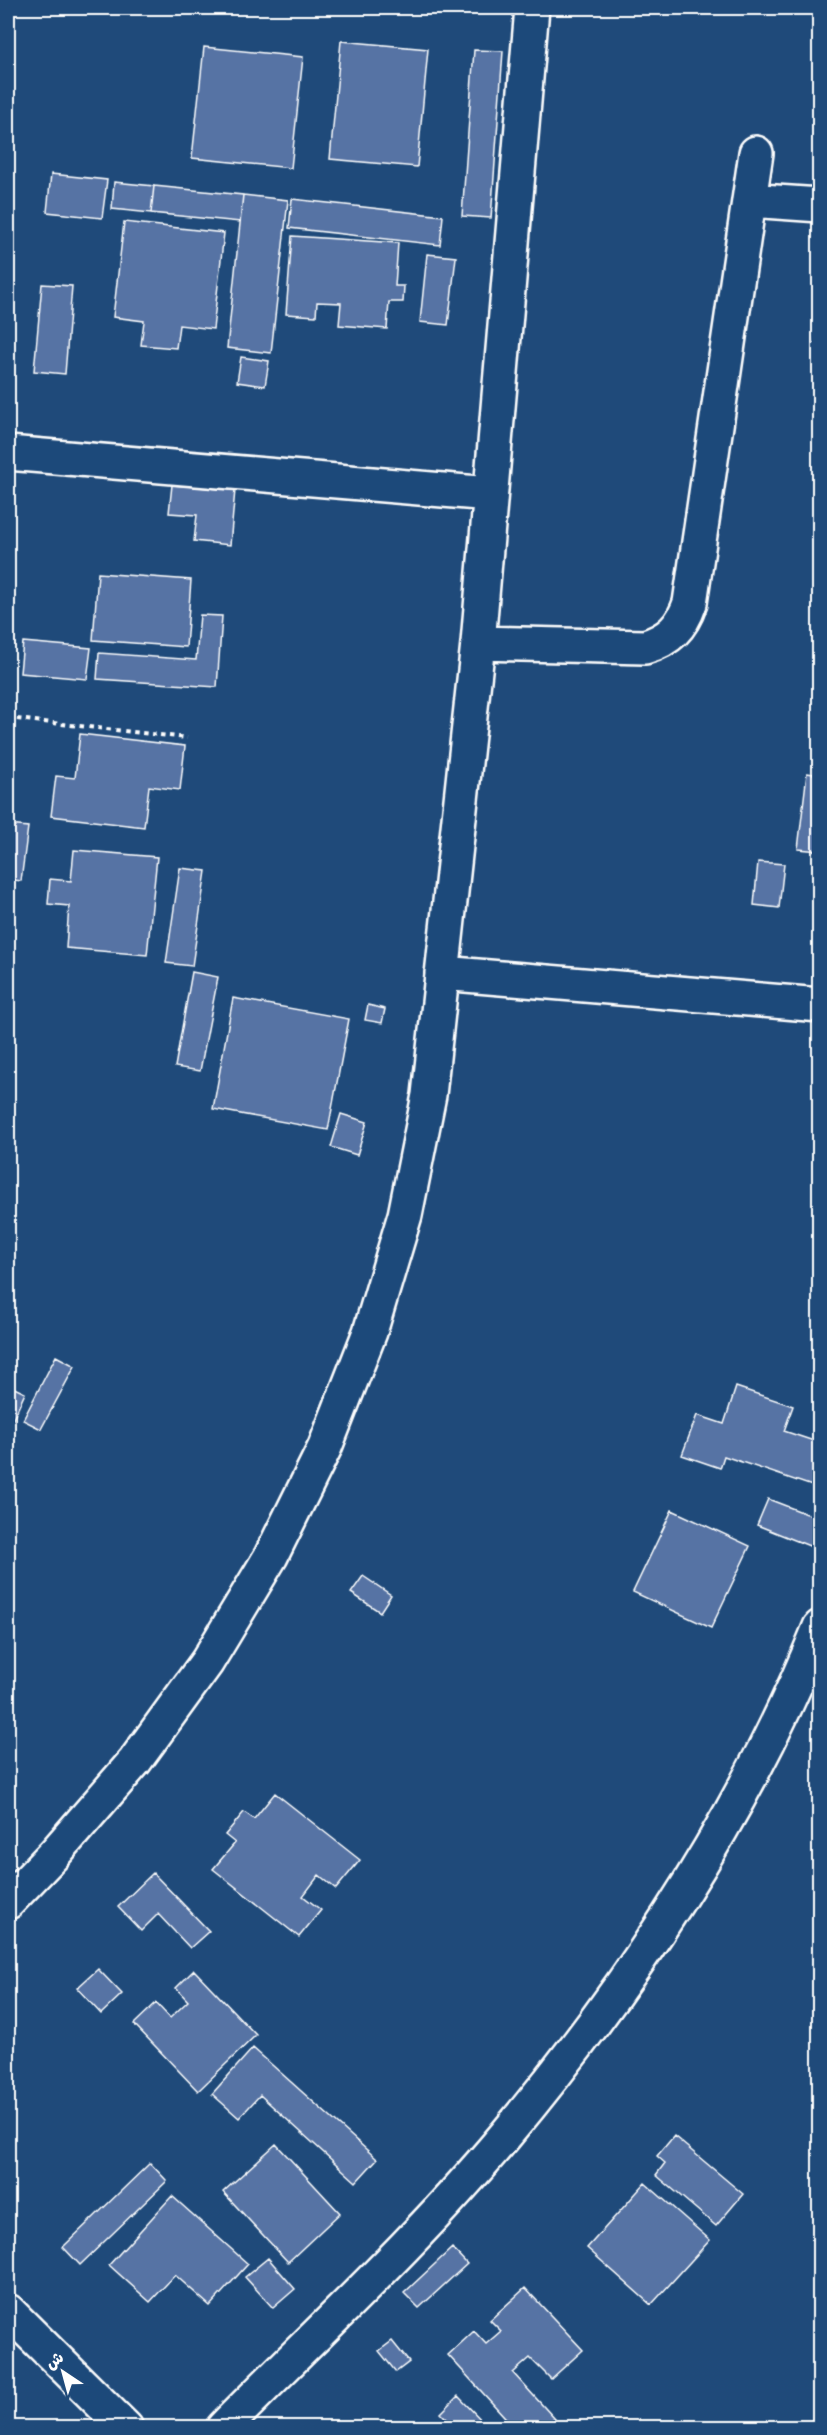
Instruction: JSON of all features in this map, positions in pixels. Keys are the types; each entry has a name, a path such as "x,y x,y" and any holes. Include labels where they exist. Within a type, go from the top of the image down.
{"street":[{"path":"8,1902 135,1761 207,1662 271,1556 325,1447 370,1332 405,1215 429,1095 478,643 532,8"},
{"path":"478,643 645,647 668,637 686,616 690,603 756,153"},
{"path":"749,200 819,205"},
{"path":"8,453 490,494"},
{"path":"442,973 819,1005"},
{"path":"224,2427 431,2218 503,2138 571,2054 634,1968 692,1878 795,1689 819,1627"},
{"path":"8,2311 126,2427"}],"path":[{"path":"8,718 186,738"}],"building":[{"path":"734,8 798,8 798,14"},
{"path":"341,41 428,49 417,167 330,159"},
{"path":"204,47 303,57 291,168 192,158"},
{"path":"474,50 503,51 491,218 462,216"},
{"path":"51,174 107,180 102,218 47,212"},
{"path":"114,182 154,186 151,213 112,209"},
{"path":"154,186 243,195 240,222 151,213"},
{"path":"243,195 288,200 271,353 227,348"},
{"path":"292,199 443,216 440,245 289,228"},
{"path":"124,222 224,233 213,329 179,325 176,348 141,345 144,321 113,317"},
{"path":"292,236 398,243 395,286 404,286 403,302 389,302 387,329 339,325 341,303 317,302 316,316 286,314"},
{"path":"427,254 456,257 448,325 420,322"},
{"path":"42,284 72,286 65,374 34,371"},
{"path":"820,302 820,344 815,343"},
{"path":"241,357 269,361 265,386 237,382"},
{"path":"172,485 235,490 230,545 194,541 197,515 169,513"},
{"path":"98,573 191,580 186,647 93,640"},
{"path":"200,615 222,616 217,687 97,679 99,653 196,660"},
{"path":"23,642 91,648 87,679 20,673"},
{"path":"80,734 185,746 180,790 149,786 144,827 51,816 56,776 75,778"},
{"path":"807,773 820,775 820,851 798,849"},
{"path":"8,825 28,827 21,881 8,879"},
{"path":"74,850 157,857 147,955 66,948 69,906 48,904 50,879 71,881"},
{"path":"758,862 784,864 779,908 754,905"},
{"path":"180,868 206,871 192,966 166,963"},
{"path":"192,972 218,977 200,1071 175,1067"},
{"path":"233,998 349,1019 328,1130 213,1109"},
{"path":"368,1005 385,1009 382,1023 365,1020"},
{"path":"341,1114 367,1122 357,1155 331,1147"},
{"path":"56,1356 75,1366 41,1429 23,1420"},
{"path":"8,1385 25,1393 8,1430"},
{"path":"736,1387 793,1406 784,1431 820,1443 818,1488 724,1456 720,1468 682,1455 697,1415 724,1424"},
{"path":"768,1499 820,1519 820,1541 817,1549 757,1525"},
{"path":"672,1510 750,1546 711,1628 633,1592"},
{"path":"363,1576 391,1595 380,1612 351,1593"},
{"path":"275,1793 360,1860 336,1889 319,1875 303,1896 321,1910 299,1937 213,1869 235,1843 225,1835 244,1812 254,1819"},
{"path":"153,1873 209,1931 190,1948 158,1914 141,1931 118,1907"},
{"path":"98,1969 122,1994 101,2014 77,1988"},
{"path":"194,1970 256,2035 198,2091 134,2024 156,2003 170,2018 188,2001 176,1988"},
{"path":"253,2048 377,2159 356,2182 260,2095 239,2118 212,2094"},
{"path":"674,2136 743,2194 716,2226 656,2175 665,2163 657,2156"},
{"path":"276,2144 340,2213 288,2262 223,2192"},
{"path":"150,2163 167,2181 80,2265 63,2247"},
{"path":"645,2183 710,2240 651,2305 587,2248"},
{"path":"172,2196 248,2264 210,2306 175,2275 150,2302 109,2265"},
{"path":"452,2248 467,2264 419,2308 404,2293"},
{"path":"268,2258 295,2289 273,2308 245,2277"},
{"path":"525,2288 583,2350 551,2379 530,2358 513,2373 555,2419 546,2428 515,2428 448,2355 474,2331 486,2344 501,2331 490,2320"},
{"path":"392,2341 409,2362 396,2372 379,2351"},
{"path":"458,2396 489,2428 456,2428 441,2413"}]}
